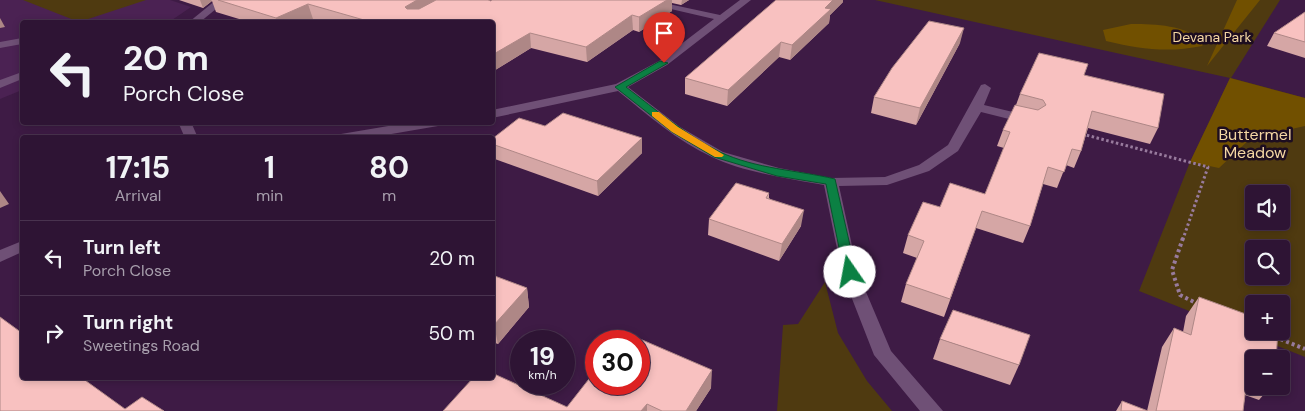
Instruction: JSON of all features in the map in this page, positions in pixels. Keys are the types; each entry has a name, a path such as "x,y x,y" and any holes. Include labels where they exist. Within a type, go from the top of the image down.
{"street":[{"path":"197,20 222,0"},
{"path":"637,0 721,18"},
{"path":"495,114 524,109 620,87 664,63 746,0"},
{"path":"0,45 20,41"},
{"path":"0,84 20,76"},
{"path":"620,87 675,130 718,155 777,172 831,182 887,181 924,168 954,148 977,107 984,88"},
{"path":"977,107 1032,120"},
{"path":"359,135 420,125"},
{"path":"831,182 850,272 883,355 932,411"},
{"path":"0,257 20,247"}],"path":[{"path":"1079,134 1208,167 1172,270 1180,295 1207,309"},
{"path":"1282,340 1305,349"}],"shaded area":[{"path":"0,0 170,0 191,7 172,20 20,20 20,91 0,99"},
{"path":"1237,0 1260,0 1207,66"},
{"path":"1131,24 1151,24 1179,29 1197,36 1205,42 1202,46 1165,50 1106,41 1103,30"},
{"path":"1230,78 1305,98 1305,126 1251,138 1219,168 1190,162"}],"green space":[{"path":"23,0 146,0 85,20 74,20"},
{"name":"Buttermel Meadow","path":"875,0 1280,0 1231,78 1305,98 1305,357 1262,340 1290,340 1290,295 1245,295 1245,333 1139,291 1190,162 1230,78"},
{"path":"825,282 838,333 867,381 892,411 777,411 783,325 798,324"}],"building":[{"path":"218,0 417,0 405,7 407,9 419,9 436,0 667,0 639,17 632,15 586,47 530,33 495,53 495,20 364,20 308,4 276,18"},
{"path":"776,0 833,0 825,8 831,9 792,45 781,42 728,90 685,78"},
{"path":"1305,12 1305,42 1274,33"},
{"path":"929,21 964,28 920,108 874,97 892,68"},
{"path":"1039,53 1088,64 1084,75 1164,94 1158,128 1092,111 1081,151 1072,149 1064,172 1048,167 1030,226 982,211 950,299 906,284 924,241 908,235 923,202 940,207 950,183 985,194 1010,132 1003,130 1015,105 1038,110 1046,105 1043,100 1020,94"},
{"path":"563,113 642,138 597,181 495,145 495,137 519,118 545,126"},
{"path":"736,183 769,193 766,198 804,210 782,244 709,219"},
{"path":"495,276 527,288 495,324"},
{"path":"1199,297 1245,314 1245,340 1277,340 1277,350 1245,350 1243,411 1156,411 1174,328 1191,335"},
{"path":"953,310 1030,335 1019,365 940,339"},
{"path":"0,317 20,332 20,380 85,380 125,409 142,397 164,411 0,411"},
{"path":"650,343 712,370 686,411 662,411 647,404 641,411 443,411 471,380 495,380 495,374 510,381 510,395 541,395 567,407 585,384 585,395 650,395"},
{"path":"1122,401 1148,411 1121,411"}],"slow traffic":[{"path":"655,114 675,130 719,155"}],"route":[{"path":"664,63 620,87 675,130 718,155 777,172 831,182 850,272"}],"park label":[{"name":"Devana Park","path":"1212,37"}]}
